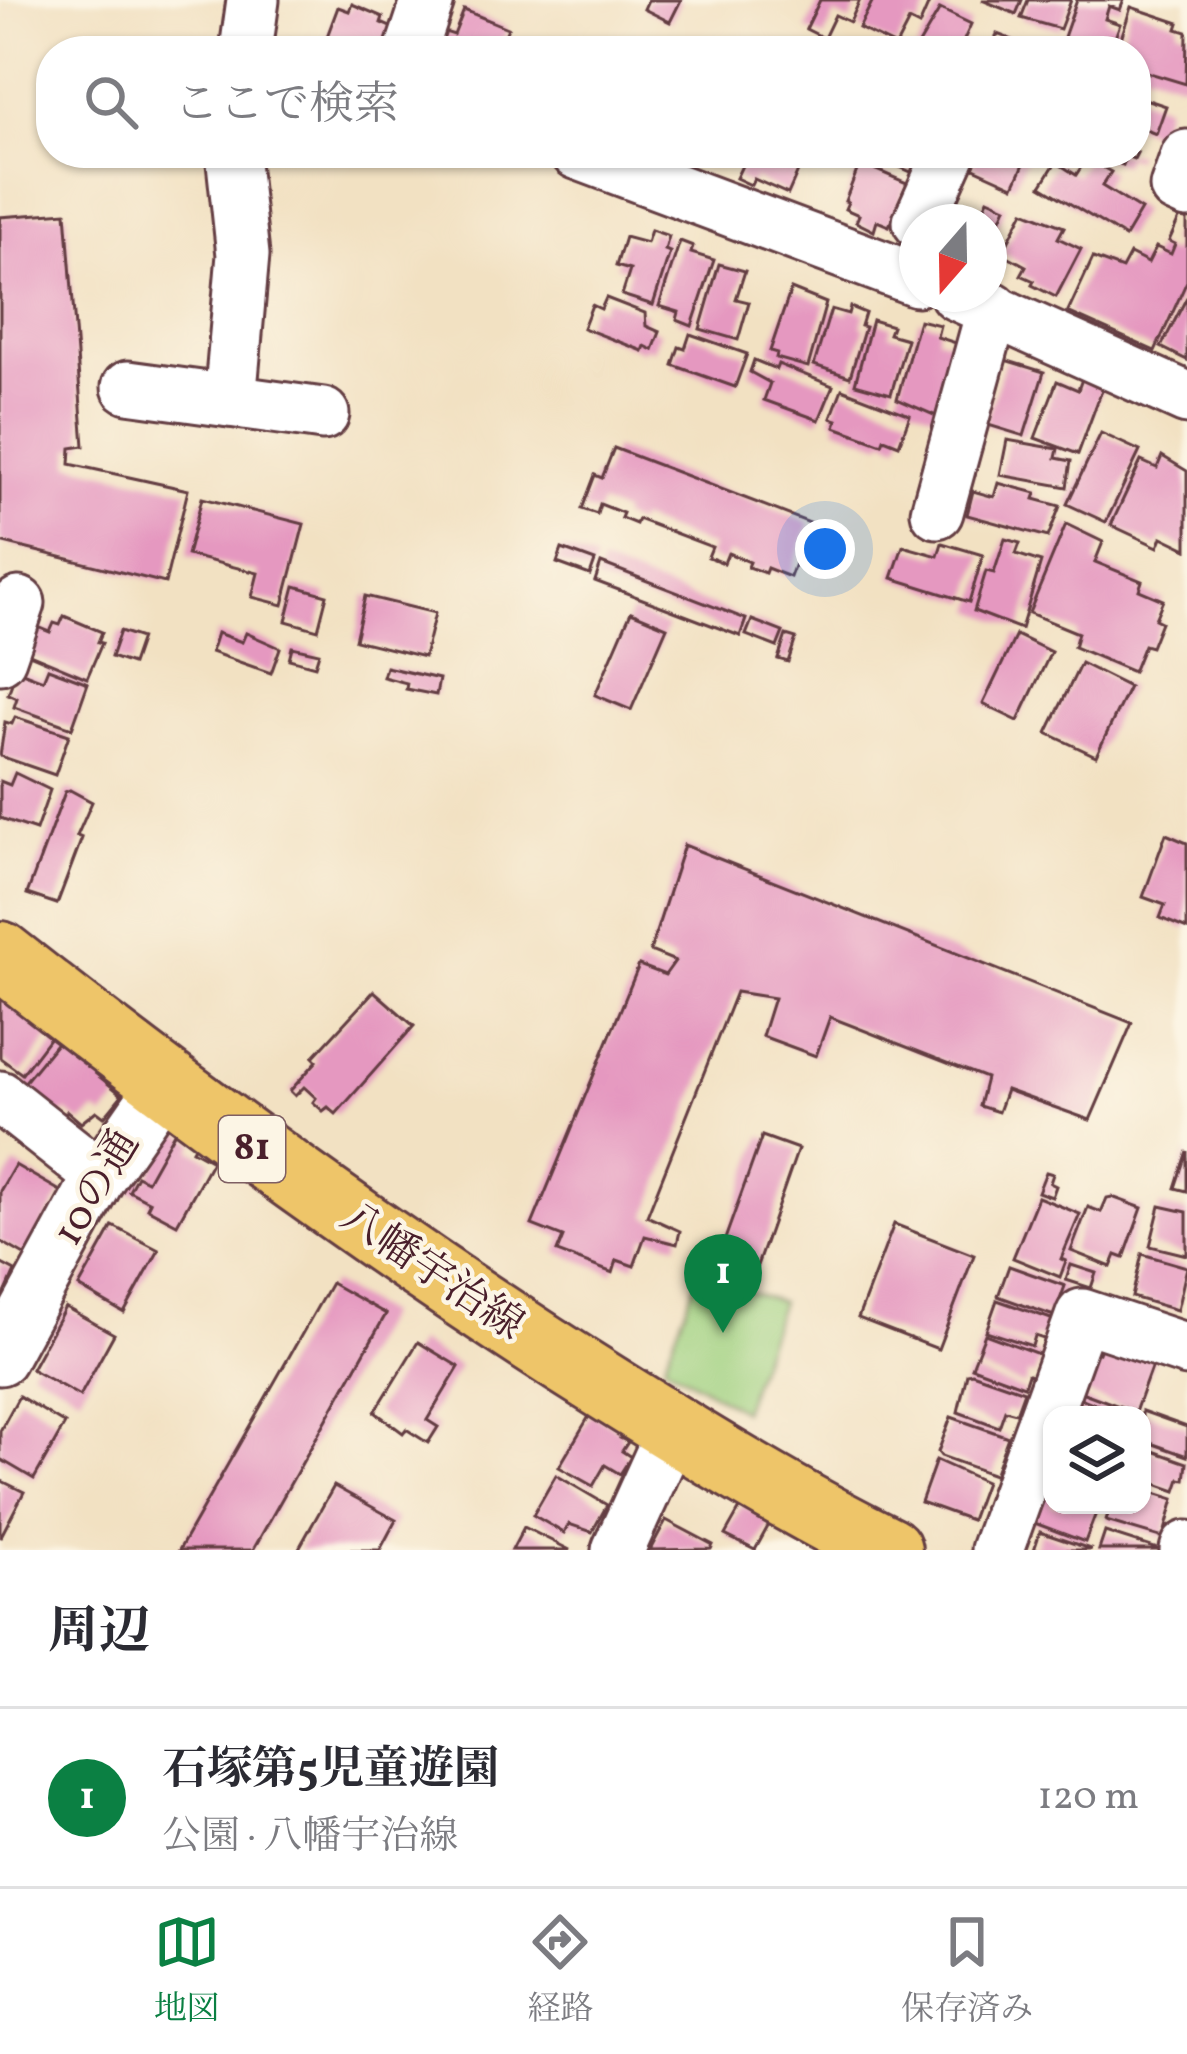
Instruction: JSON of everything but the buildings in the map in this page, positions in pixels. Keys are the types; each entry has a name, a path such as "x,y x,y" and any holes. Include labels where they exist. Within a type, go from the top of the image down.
{"main road":[{"name":"八幡宇治線","path":"0,956 330,1207 514,1330 796,1503 889,1550"}],"street":[{"path":"248,36 253,0"},
{"path":"417,36 428,0"},
{"path":"1187,156 1175,188 1187,192"},
{"path":"230,400 243,255 234,168"},
{"path":"629,168 899,246"},
{"path":"931,204 944,168"},
{"path":"937,512 972,312"},
{"path":"998,312 1187,398"},
{"path":"128,387 323,414"},
{"path":"0,658 19,603"},
{"name":"10の通","path":"0,1359 100,1176 164,1084"},
{"path":"0,1097 100,1176"},
{"path":"997,1550 1082,1316 1187,1350"},
{"path":"618,1550 674,1429"}],"green space":[{"path":"698,1275 781,1302 742,1411 664,1364"}],"place":[{"name":"石塚第5児童遊園","path":"723,1333"}]}
